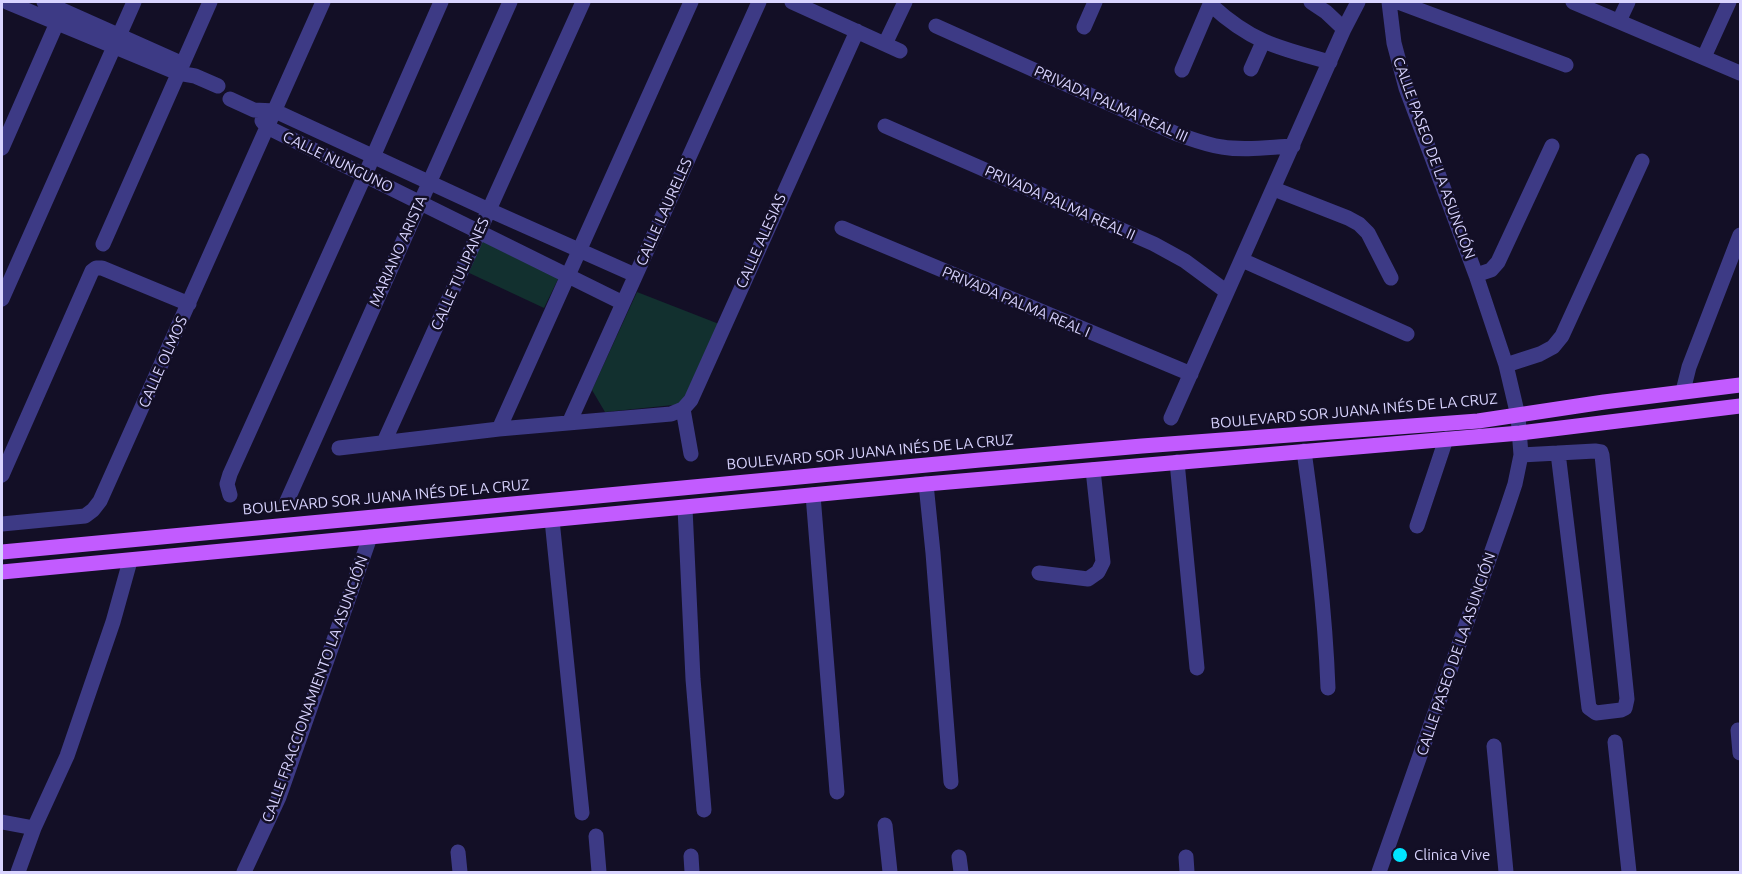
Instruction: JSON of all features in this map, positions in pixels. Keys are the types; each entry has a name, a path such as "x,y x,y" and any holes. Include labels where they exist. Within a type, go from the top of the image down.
{"main road":[{"name":"BOULEVARD SOR JUANA INÉS DE LA CRUZ","path":"2,552 1027,456 1478,421 1740,385"},
{"path":"2,573 927,484 1520,433 1740,406"}],"street":[{"path":"7,2 62,12"},
{"path":"44,2 117,41 218,86"},
{"path":"2,299 134,2"},
{"path":"103,244 210,2"},
{"name":"CALLE OLMOS","path":"2,524 85,516 100,501 323,2"},
{"path":"230,495 227,484 230,474 441,2"},
{"name":"MARIANO ARISTA","path":"287,501 510,2"},
{"name":"CALLE TULIPANES","path":"384,442 583,2"},
{"path":"499,429 691,2"},
{"name":"CALLE LAURELES","path":"569,423 759,2"},
{"path":"792,2 900,51"},
{"path":"885,44 905,2"},
{"path":"1084,27 1095,2"},
{"path":"1311,2 1344,29"},
{"path":"1171,418 1358,2"},
{"name":"CALLE PASEO DE LA ASUNCIÓN","path":"1389,2 1394,43 1406,87 1476,275 1506,365 1518,416"},
{"path":"1398,2 1566,65"},
{"path":"1573,2 1740,73"},
{"path":"1619,21 1628,2"},
{"path":"1704,57 1730,2"},
{"path":"1182,70 1211,3 1226,19 1263,42 1330,62"},
{"path":"2,148 62,12"},
{"name":"PRIVADA PALMA REAL III","path":"936,26 1177,134 1224,147 1293,146"},
{"name":"CALLE ALESIAS","path":"683,409 691,400 857,31"},
{"path":"1251,69 1263,42"},
{"name":"CALLE NUNGUNO","path":"230,99 254,110 275,111 489,210 573,263 623,303"},
{"name":"CALLE NUNGUNO","path":"254,110 267,127 479,232 573,263 635,275"},
{"name":"PRIVADA PALMA REAL II","path":"885,126 1154,244 1185,261 1227,292"},
{"path":"1476,275 1491,270 1498,262 1552,146"},
{"path":"1506,365 1540,354 1553,347 1562,336 1642,161"},
{"path":"1274,189 1359,224 1368,233 1391,278"},
{"name":"PRIVADA PALMA REAL I","path":"842,228 1191,374"},
{"path":"1683,392 1689,367 1740,235"},
{"path":"1242,260 1407,334"},
{"path":"2,476 92,271 102,268 189,304"},
{"path":"339,448 499,429 671,414 683,409 691,454"},
{"path":"1518,416 1520,433"},
{"name":"CALLE PASEO DE LA ASUNCIÓN","path":"1379,873 1515,484 1521,455 1520,433"},
{"path":"1417,526 1446,439"},
{"path":"1521,455 1558,453 1595,451 1602,454 1627,699 1625,708 1621,710 1596,713 1589,708 1558,453"},
{"path":"1304,452 1319,566 1328,688"},
{"path":"1177,462 1197,668"},
{"path":"1040,573 1088,579 1098,572 1103,562 1093,470"},
{"path":"927,484 951,782"},
{"path":"813,495 837,792"},
{"path":"685,508 693,679 704,810"},
{"path":"552,520 582,813"},
{"name":"CALLE FRACCIONAMIENTO LA ASUNCIÓN","path":"244,873 279,797 370,537"},
{"path":"18,873 34,828 67,756 113,622 130,561"},
{"path":"1738,730 1740,753"},
{"path":"1615,742 1629,873"},
{"path":"1494,746 1506,873"},
{"path":"2,822 34,828"},
{"path":"885,825 890,873"},
{"path":"596,836 599,873"},
{"path":"458,852 459,873"},
{"path":"691,856 692,873"},
{"path":"1186,856 1187,873"}],"green space":[{"path":"481,237 560,275 544,308 465,271"},
{"path":"637,292 719,324 683,404 605,412 592,390"}],"place":[{"name":"Clinica Vive","path":"1400,855"}]}
